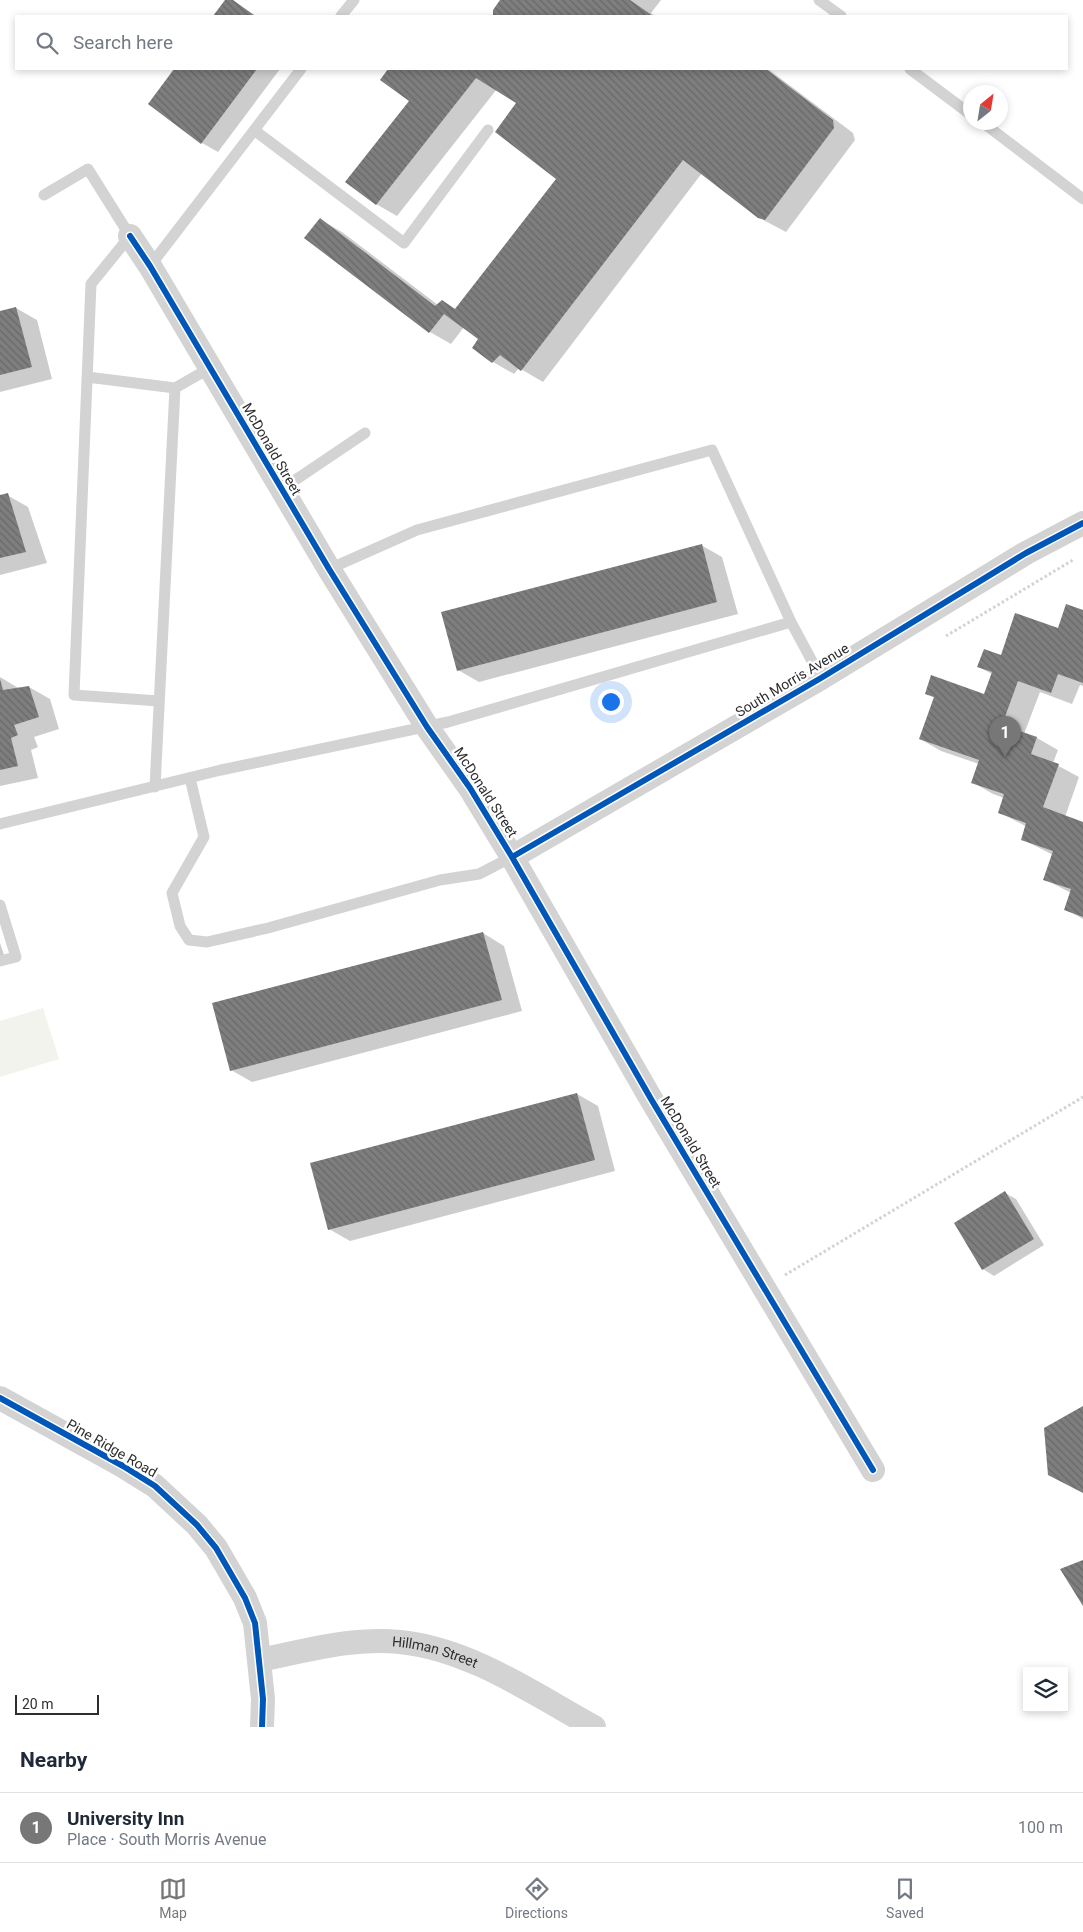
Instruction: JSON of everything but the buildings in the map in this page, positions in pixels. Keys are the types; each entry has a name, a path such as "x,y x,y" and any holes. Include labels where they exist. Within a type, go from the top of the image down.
{"street":[{"name":"McDonald Street","path":"130,236 150,266 329,569 427,727 470,788 512,857 651,1099 873,1470"},
{"name":"South Morris Avenue","path":"512,857 821,678 1026,553 1083,523"},
{"name":"Pine Ridge Road","path":"0,1398 123,1466 154,1486 186,1514 216,1548 245,1598 255,1623 264,1698 262,1727"},
{"name":"Hillman Street","path":"260,1660 348,1644 398,1642 423,1645 472,1661 594,1727"}],"lane":[{"path":"342,15 354,0"},
{"path":"819,0 840,15"},
{"path":"150,266 300,70"},
{"path":"911,70 963,109"},
{"path":"254,130 404,243 488,130"},
{"path":"992,130 1083,199"},
{"path":"44,195 88,169 130,236 91,284 74,695 160,702"},
{"path":"87,377 175,388 210,368"},
{"path":"155,787 175,388"},
{"path":"282,489 365,433"},
{"path":"329,569 417,530 712,450 792,622 821,678"},
{"path":"0,824 190,778 427,727 792,622"},
{"path":"190,778 204,837 172,892 180,926 189,940 207,942 268,928 440,880 479,874 512,857"},
{"path":"0,905 16,957 0,962"}],"path":[{"path":"946,636 1077,558"},
{"path":"764,1288 1083,1097"}],"shaded area":[{"path":"43,1008 59,1059 0,1077 0,1021"}],"cycle path":[{"path":"130,236 150,266 329,569 427,727 470,788 512,857 651,1099 873,1470"},
{"path":"512,857 821,678 1026,553 1083,523"},
{"path":"0,1398 123,1466 155,1486 197,1525 216,1548 245,1598 255,1623 263,1699 262,1727"}],"place":[{"name":"University Inn","path":"1005,757"}]}
